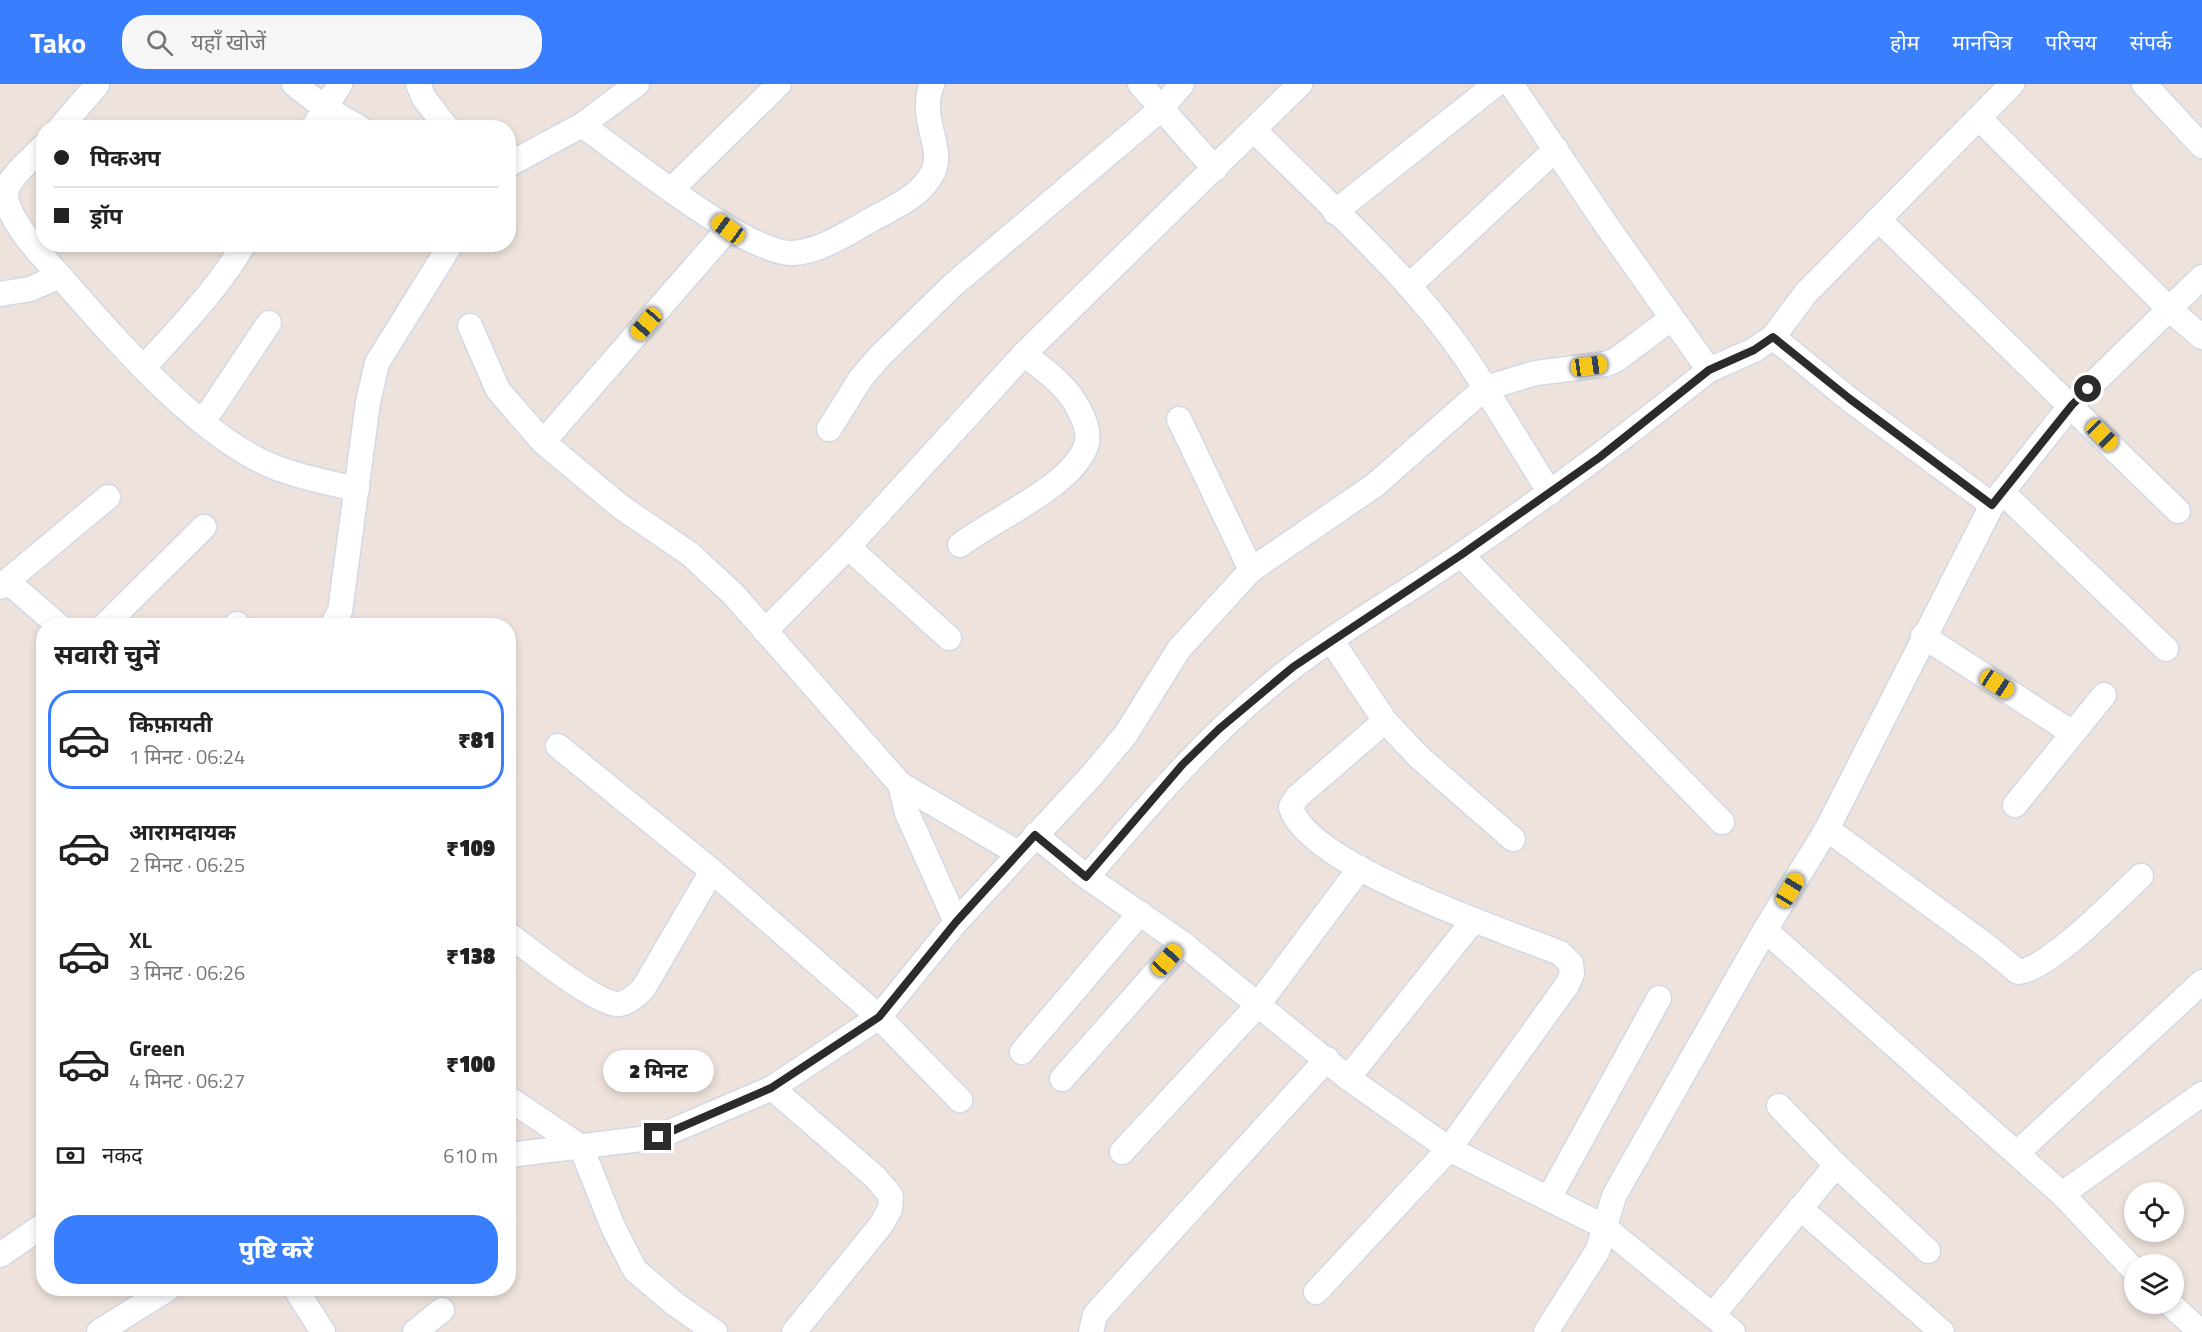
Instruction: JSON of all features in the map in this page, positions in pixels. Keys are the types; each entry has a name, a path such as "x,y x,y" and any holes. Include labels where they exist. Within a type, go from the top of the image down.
{"street":[{"path":"294,84 319,118 340,84"},
{"path":"418,84 441,120"},
{"path":"516,161 582,125 637,84"},
{"path":"672,189 779,84"},
{"path":"582,125 728,229 777,252 793,253 811,249 839,237 907,200 923,188 934,169 937,156 926,113 932,84"},
{"path":"1140,84 1215,169"},
{"path":"829,429 861,378 880,356 953,285 1161,109 1182,84"},
{"path":"765,631 848,547 1024,354 1300,84"},
{"path":"1335,212 1496,84"},
{"path":"1511,84 1709,370"},
{"path":"1086,877 1183,764 1219,729 1293,667 1550,493 1600,457 1709,370 1754,350 1773,337 1806,293 2012,84"},
{"path":"2144,84 2202,146"},
{"path":"67,120 97,85"},
{"path":"1980,119 2170,310 2202,337"},
{"path":"1254,130 1409,286 1468,360 1550,493"},
{"path":"1409,286 1556,149"},
{"path":"36,154 15,176 6,189 4,199 15,226 36,249"},
{"path":"1878,219 2072,405 2178,511"},
{"path":"543,442 728,229"},
{"path":"38,252 143,368 203,422 244,451 276,468 320,482 357,489"},
{"path":"143,368 206,300 226,275 239,252"},
{"path":"336,618 340,610 368,402 377,363 446,252"},
{"path":"0,294 30,289 60,276"},
{"path":"1546,1332 1594,1257 1614,1196 1765,930 1827,829 1923,636 1997,499 2072,405 2202,277"},
{"path":"516,1154 658,1137 771,1088 879,1017 956,922 1092,775 1126,734 1179,649 1251,570 1375,484 1485,388 1536,374 1606,364 1616,360 1672,318"},
{"path":"203,422 269,323"},
{"path":"470,326 498,390 543,442 621,507 690,554 734,595 900,784 1018,854"},
{"path":"1773,337 1850,399 1997,499 2166,649"},
{"path":"960,545 984,526 1022,506 1054,484 1068,471 1086,445 1088,435 1071,397 1060,383 1024,354"},
{"path":"1179,419 1251,570"},
{"path":"48,618 3,584 108,497"},
{"path":"112,618 204,527"},
{"path":"848,547 950,638"},
{"path":"1461,555 1722,822"},
{"path":"1923,636 2071,732"},
{"path":"1331,640 1385,721 1419,757 1513,839"},
{"path":"2015,805 2071,732 2104,695"},
{"path":"1316,1292 1449,1149 1568,985 1572,974 1571,964 1560,953 1473,921 1387,884 1316,838 1294,817 1291,807 1297,797 1385,721"},
{"path":"558,746 712,871 879,1017 960,1100"},
{"path":"900,784 907,813 956,922"},
{"path":"1827,829 1988,947 2018,972 2028,971 2055,953 2141,876"},
{"path":"1035,835 1086,877 1182,943 1348,1078 1449,1149 1603,1226 1733,1332"},
{"path":"1122,1152 1257,1006 1360,868"},
{"path":"516,940 607,1002 628,1002 643,990 712,871"},
{"path":"1022,1052 1140,913"},
{"path":"1348,1078 1473,921"},
{"path":"1765,930 2062,1194 2124,1259"},
{"path":"1062,1079 1182,943"},
{"path":"2017,1154 2202,982"},
{"path":"1549,1198 1659,998"},
{"path":"1091,1332 1095,1315 1327,1059"},
{"path":"771,1088 875,1176 891,1196 890,1209 881,1225 794,1332"},
{"path":"2062,1194 2202,1094"},
{"path":"516,1103 581,1147 613,1227 635,1270 675,1304 716,1332"},
{"path":"1779,1106 1836,1165 1928,1251"},
{"path":"1713,1315 1836,1165"},
{"path":"1800,1208 1942,1332"},
{"path":"0,1255 36,1230"},
{"path":"99,1332 156,1296"},
{"path":"300,1296 323,1332"},
{"path":"415,1332 442,1310"},
{"path":"2181,1314 2201,1332"}],"route":[{"path":"658,1137 771,1088 879,1017 956,922 1035,835 1086,877 1183,764 1219,729 1293,667 1461,555 1600,457 1709,370 1730,363 1773,337 1850,399 1992,505 2072,405 2088,389"}]}
